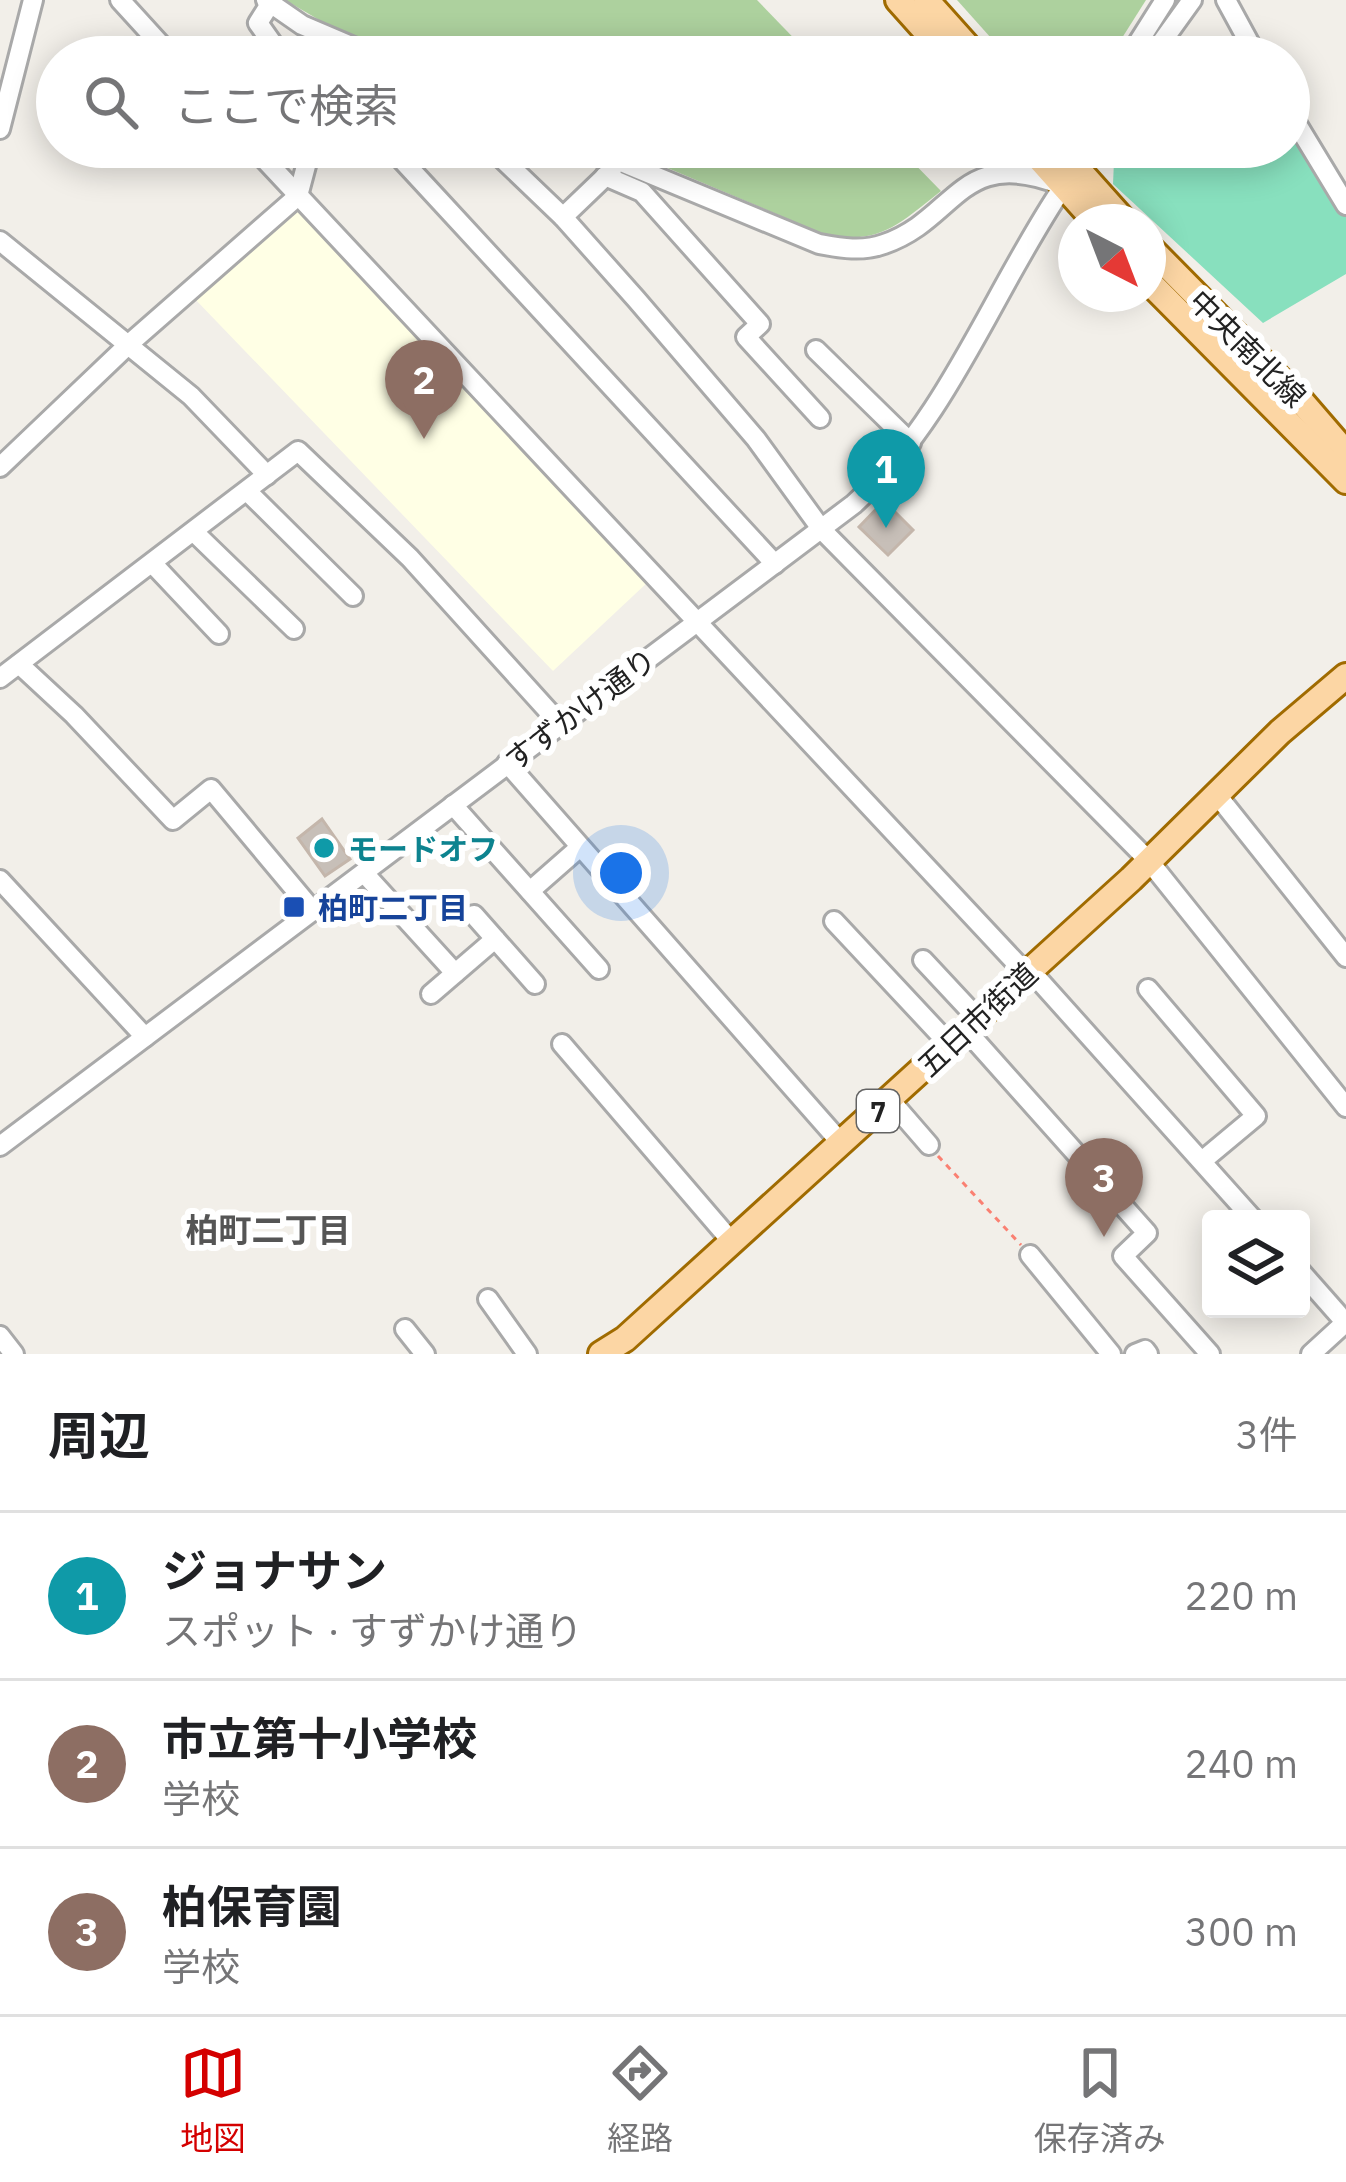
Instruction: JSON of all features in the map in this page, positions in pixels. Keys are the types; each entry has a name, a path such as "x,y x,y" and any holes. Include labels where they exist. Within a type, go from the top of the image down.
{"main road":[{"path":"898,0 930,36"},
{"path":"926,0 958,36"},
{"path":"1072,168 1088,204"},
{"path":"1075,168 1108,204"},
{"name":"中央南北線","path":"1166,264 1303,402 1346,453"},
{"name":"中央南北線","path":"1166,299 1346,482"},
{"name":"五日市街道","path":"601,1354 632,1346 732,1242 1346,676"}],"street":[{"path":"0,129 33,0"},
{"path":"120,0 153,36"},
{"path":"1143,36 1165,0"},
{"path":"1165,36 1192,0"},
{"path":"1226,0 1246,36"},
{"path":"267,36 258,23 268,2 327,36"},
{"path":"1310,146 1346,205"},
{"path":"273,168 1019,966 1029,969 1245,1210"},
{"path":"0,467 129,344 298,196 305,168"},
{"path":"409,168 775,564"},
{"path":"512,168 563,217 757,440 822,530 1149,861 1346,1107"},
{"path":"613,169 844,249 885,244 959,190 993,175 1037,168"},
{"name":"すずかけ通り","path":"0,1145 822,530 875,485 911,443 1066,168"},
{"path":"563,217 613,169"},
{"path":"613,169 642,192 760,324 746,337 820,418"},
{"path":"0,241 191,396 268,475"},
{"path":"817,350 911,443"},
{"path":"0,678 298,451 410,558 560,724"},
{"path":"247,491 352,596"},
{"path":"194,532 294,629"},
{"path":"153,563 219,634"},
{"path":"20,664 173,820 211,789 313,910"},
{"path":"507,763 842,1144"},
{"path":"1216,795 1346,956"},
{"path":"453,805 599,968"},
{"path":"530,891 579,848"},
{"path":"364,873 455,973"},
{"path":"0,880 145,1037"},
{"path":"474,915 535,985"},
{"path":"834,921 964,1030 1147,1233 1123,1256 1210,1354"},
{"path":"431,994 495,939"},
{"path":"923,960 964,1030"},
{"path":"1148,989 1256,1117 1202,1161"},
{"path":"562,1044 732,1242"},
{"path":"890,1100 928,1145"},
{"path":"1030,1255 1111,1354"},
{"path":"1310,1283 1346,1322 1311,1354"},
{"path":"488,1299 527,1354"},
{"path":"405,1329 425,1354"},
{"path":"0,1336 14,1354"},
{"path":"1135,1354 1145,1350 1148,1354"}],"path":[{"path":"928,1145 1030,1255"}],"shaded area":[{"path":"297,208 309,210 649,581 553,671 193,297"}],"green space":[{"path":"285,0 757,0 792,36 356,36"},
{"path":"957,0 1146,0 1123,36 989,36"},
{"path":"1310,153 1346,212 1346,274 1263,323 1166,233 1166,204 1135,204 1113,184 1114,168 1310,168"},
{"path":"668,168 919,168 941,191 901,222 876,234 826,235"}],"building":[{"path":"884,501 913,530 888,555 859,527"},
{"name":"モードオフ","path":"322,819 350,859 325,876 298,838"}],"place":[{"name":"市立第十小学校","path":"424,439"},
{"name":"ジョナサン","path":"886,528"},
{"name":"モードオフ","path":"324,848"},
{"name":"柏町二丁目","path":"294,907"},
{"name":"柏保育園","path":"1104,1237"}],"district":[{"name":"柏町二丁目","path":"268,1229"}]}
